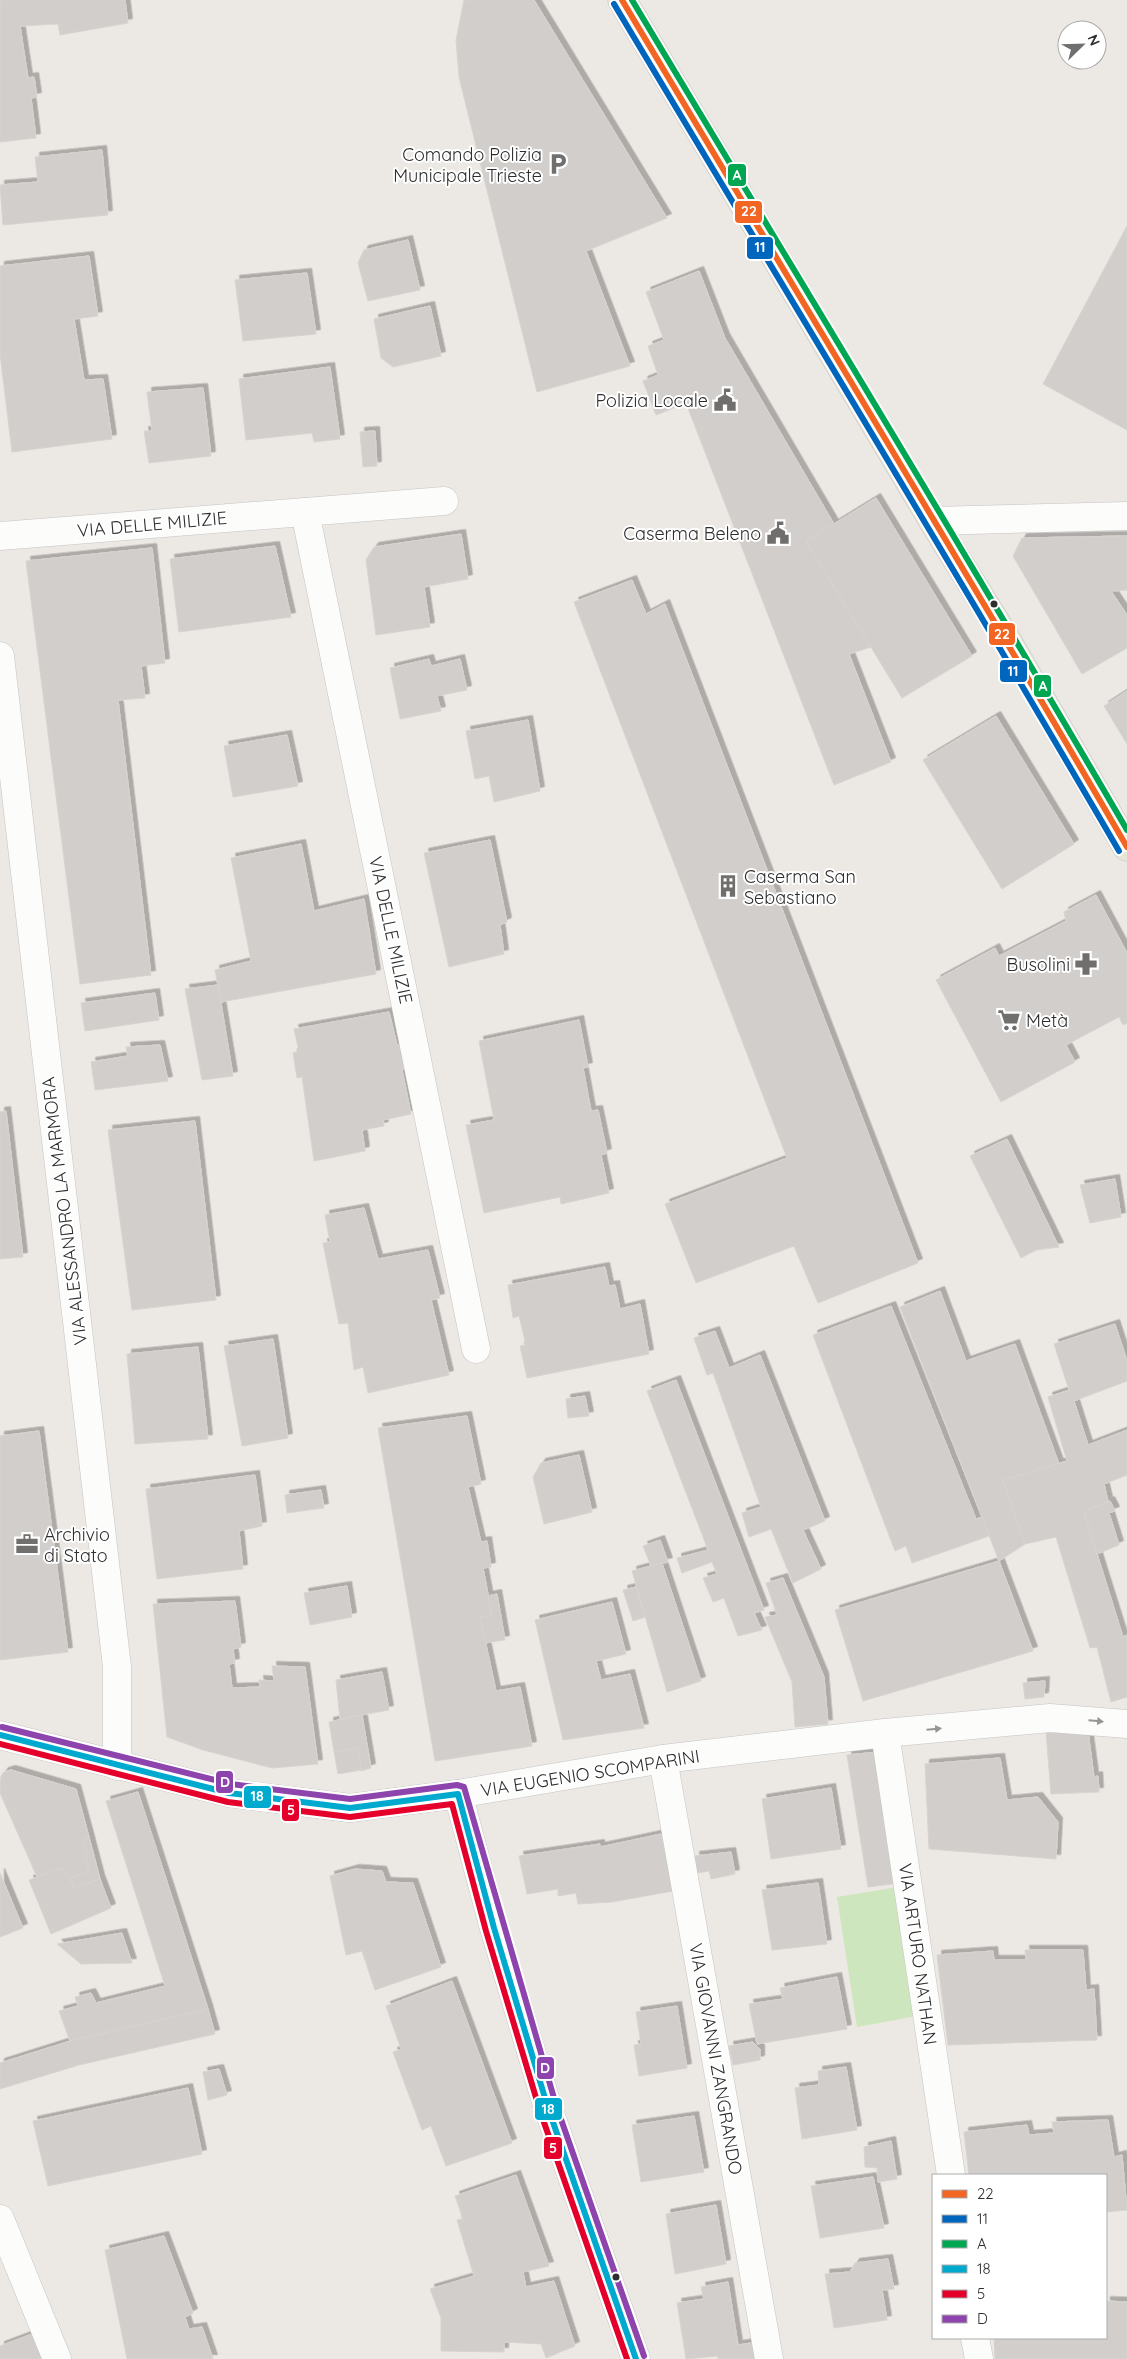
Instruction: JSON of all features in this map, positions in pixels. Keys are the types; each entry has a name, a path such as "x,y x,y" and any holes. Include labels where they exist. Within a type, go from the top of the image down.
{"main road":[{"path":"622,0 1008,642 1127,847"}],"street":[{"name":"VIA DELLE MILIZIE","path":"0,536 444,501"},
{"name":"VIA DELLE MILIZIE","path":"305,512 476,1349"},
{"path":"933,520 1127,516"},
{"name":"VIA ALESSANDRO LA MARMORA","path":"0,656 117,1667 117,1766"},
{"name":"VIA EUGENIO SCOMPARINI","path":"0,1735 229,1793 350,1808 458,1794 663,1759 886,1733 1050,1718 1127,1724"},
{"name":"VIA ARTURO NATHAN","path":"886,1733 951,2174"},
{"name":"VIA GIOVANNI ZANGRANDO","path":"663,1759 769,2359"},
{"path":"458,1794 494,1928 548,2108 636,2359"},
{"path":"0,2219 57,2359"},
{"path":"975,2339 979,2359"}],"green space":[{"path":"898,1887 917,2016 857,2027 837,1897"}],"building":[{"path":"0,0 125,0 128,23 60,35 58,24 20,26 28,78 34,77 37,97 31,98 36,138 0,142"},
{"name":"Comando Polizia Municipale Trieste","path":"464,0 534,0 667,218 586,251 630,366 537,392 459,77 456,40"},
{"path":"102,150 108,215 3,225 0,185 38,182 35,157"},
{"path":"1127,226 1127,430 1043,384"},
{"path":"408,240 420,290 368,301 358,263 364,250"},
{"path":"89,256 98,316 74,319 84,380 103,379 112,439 12,452 0,354 0,266"},
{"name":"Caserma Beleno","path":"699,271 725,338 834,524 806,541 871,647 849,654 891,762 834,785 686,403 656,415 643,381 658,375 648,346 664,340 646,292"},
{"path":"307,273 316,334 243,341 235,280"},
{"path":"430,306 441,356 393,367 381,358 374,319"},
{"path":"330,367 340,439 314,442 312,433 246,440 239,379"},
{"path":"203,388 211,456 149,463 144,431 152,431 147,392"},
{"path":"375,431 377,466 363,467 360,432"},
{"path":"876,498 972,656 902,698 806,541"},
{"path":"461,534 468,579 424,587 430,627 376,635 366,560 374,547"},
{"path":"1127,536 1127,590 1111,591 1127,615 1127,648 1082,674 1013,556 1022,538"},
{"path":"275,546 291,617 179,632 170,559"},
{"path":"152,548 165,663 141,666 145,698 118,700 151,975 80,984 26,561"},
{"name":"Caserma San Sebastiano","path":"632,580 646,614 665,604 918,1263 818,1303 794,1246 696,1283 665,1204 787,1158 574,602"},
{"path":"429,659 431,666 460,659 467,690 437,696 441,711 400,719 390,668"},
{"path":"1127,691 1127,744 1104,706"},
{"path":"996,716 1074,844 1002,889 923,760"},
{"path":"528,720 540,791 494,802 489,776 475,779 466,731"},
{"path":"287,735 298,786 233,797 224,746"},
{"path":"490,840 507,922 500,925 504,954 449,967 424,853"},
{"path":"301,844 314,911 364,899 376,974 221,1002 215,970 251,961 231,858"},
{"path":"1096,895 1127,953 1127,1023 1123,1025 1119,1017 1066,1045 1075,1062 1001,1102 936,980 995,948 999,956 1066,921 1064,912"},
{"path":"218,985 233,1076 202,1080 185,989"},
{"path":"155,993 159,1020 85,1031 81,1003"},
{"path":"389,1012 397,1045 402,1045 405,1069 402,1070 411,1114 383,1120 384,1126 362,1130 365,1151 314,1161 302,1077 297,1078 293,1053 299,1051 294,1029"},
{"path":"579,1020 588,1067 583,1068 591,1111 598,1110 607,1153 601,1155 609,1193 561,1204 560,1197 484,1213 466,1125 494,1120 479,1041"},
{"path":"160,1045 168,1081 95,1090 91,1062 128,1056 126,1047"},
{"path":"6,1111 23,1257 0,1259 0,1112"},
{"path":"195,1121 216,1300 132,1310 108,1130"},
{"path":"1007,1139 1059,1247 1036,1250 1021,1258 970,1156"},
{"path":"1115,1179 1121,1217 1090,1223 1080,1185"},
{"path":"364,1208 378,1259 428,1250 440,1298 431,1300 449,1375 368,1393 363,1367 354,1370 348,1323 339,1324 323,1243 330,1242 325,1215"},
{"path":"605,1267 609,1286 615,1285 620,1309 640,1304 649,1354 527,1378 520,1346 526,1345 519,1316 513,1318 508,1285"},
{"path":"940,1291 966,1361 1015,1344 1059,1464 1003,1480 1025,1544 999,1561 900,1307"},
{"path":"891,1306 976,1519 982,1517 989,1536 912,1563 906,1546 895,1551 813,1335"},
{"path":"1115,1324 1127,1361 1127,1381 1074,1401 1088,1445 1127,1430 1127,1475 1104,1484 1108,1501 1084,1512 1123,1637 1127,1635 1127,1697 1111,1702 1097,1647 1090,1648 1056,1537 1025,1544 1003,1480 1067,1461 1048,1397 1069,1390 1054,1344"},
{"path":"715,1331 729,1368 760,1355 825,1521 803,1530 821,1569 793,1583 771,1529 749,1537 742,1513 761,1507 713,1373 707,1375 694,1338"},
{"path":"273,1339 288,1438 242,1446 224,1346"},
{"path":"198,1347 208,1439 135,1444 127,1354"},
{"path":"676,1380 764,1610 754,1613 762,1630 738,1636 724,1598 713,1602 703,1578 717,1574 712,1562 682,1573 677,1558 708,1550 647,1391"},
{"path":"585,1396 589,1416 568,1418 566,1399"},
{"path":"467,1416 481,1484 468,1487 481,1542 487,1541 491,1567 483,1568 492,1615 480,1617 496,1691 520,1687 532,1746 435,1761 378,1428"},
{"name":"Archivio di Stato","path":"39,1431 68,1652 0,1660 0,1436"},
{"path":"579,1455 592,1512 544,1524 533,1477 541,1463"},
{"path":"255,1475 262,1526 239,1531 243,1569 157,1579 146,1489"},
{"path":"321,1490 324,1508 287,1513 285,1495"},
{"path":"1110,1501 1115,1511 1109,1513 1119,1545 1097,1554 1084,1512"},
{"path":"660,1540 668,1562 651,1566 643,1546"},
{"path":"999,1561 1033,1651 863,1701 835,1610"},
{"path":"662,1563 701,1681 667,1692 632,1571"},
{"path":"783,1578 824,1677 828,1724 795,1727 792,1682 765,1617 777,1615 766,1583"},
{"path":"347,1586 352,1617 310,1625 304,1593"},
{"path":"636,1587 645,1617 633,1621 623,1590"},
{"path":"497,1594 505,1640 485,1643 480,1617 492,1615 488,1596"},
{"path":"235,1601 241,1647 233,1649 235,1663 229,1664 232,1688 260,1687 259,1680 274,1681 272,1666 305,1667 318,1764 272,1768 203,1750 167,1737 153,1604"},
{"path":"612,1602 626,1654 596,1661 601,1680 630,1674 644,1728 563,1740 535,1620"},
{"path":"382,1672 389,1710 340,1719 336,1680"},
{"path":"1045,1681 1044,1697 1025,1699 1023,1683"},
{"path":"362,1715 371,1768 361,1771 358,1748 334,1752 329,1722"},
{"path":"1046,1732 1088,1732 1094,1777 1098,1776 1099,1792 1051,1794"},
{"path":"358,1748 361,1770 338,1774 334,1752"},
{"path":"878,1752 899,1883 868,1887 847,1755"},
{"path":"1000,1758 1007,1800 1038,1797 1058,1822 1056,1859 929,1849 925,1764"},
{"path":"11,1770 76,1789 89,1837 83,1840 88,1859 85,1860 89,1871 68,1879 62,1868 37,1877 0,1793 1,1776 4,1772"},
{"path":"831,1788 841,1849 771,1859 762,1799"},
{"path":"138,1792 208,2009 70,2041 59,2011 78,2006 75,1997 91,1993 96,2003 165,1986 106,1801"},
{"path":"661,1834 673,1891 612,1902 578,1904 576,1893 558,1896 558,1889 527,1894 519,1856 600,1844 600,1847"},
{"path":"89,1837 100,1879 74,1888 70,1878 89,1871 85,1860 88,1859 83,1840"},
{"path":"731,1852 735,1874 711,1879 709,1871 697,1873 695,1856"},
{"path":"62,1868 74,1888 100,1879 111,1908 51,1934 29,1880"},
{"path":"355,1869 382,1871 386,1882 413,1883 441,1967 375,1990 362,1951 346,1955 330,1876"},
{"path":"0,1873 23,1928 0,1937"},
{"path":"818,1883 827,1944 772,1950 762,1890"},
{"path":"122,1933 132,1963 81,1964 57,1944"},
{"path":"1025,1950 1083,1950 1086,1990 1094,1989 1097,2040 948,2045 937,1955 993,1951 994,1960 1026,1960"},
{"path":"837,1977 847,2029 757,2044 749,2004 783,1999 780,1988"},
{"path":"452,1981 512,2143 446,2166 431,2126 422,2130 393,2052 401,2049 386,2006"},
{"path":"677,2006 687,2068 639,2076 634,2045 641,2044 636,2012"},
{"path":"208,2009 215,2034 79,2065 0,2089 0,2063 70,2041"},
{"path":"753,2042 760,2049 760,2060 733,2065 729,2046"},
{"path":"846,2067 857,2130 802,2139 795,2088 819,2085 818,2071"},
{"path":"219,2069 227,2095 208,2100 203,2072"},
{"path":"188,2088 202,2154 48,2186 33,2121"},
{"path":"694,2116 704,2172 641,2182 632,2125"},
{"path":"1108,2120 1114,2157 1122,2155 1127,2210 1107,2212 1107,2174 969,2174 964,2132 1027,2125 1029,2135 1054,2133 1052,2122"},
{"path":"891,2141 897,2179 878,2182 877,2168 865,2167 864,2147"},
{"path":"516,2175 549,2266 523,2272 526,2287 554,2281 575,2346 546,2358 541,2344 504,2342 504,2352 441,2351 441,2318 430,2289 474,2276 457,2220 463,2219 455,2196"},
{"path":"873,2177 884,2228 820,2238 811,2186"},
{"path":"716,2205 726,2264 675,2274 666,2214"},
{"path":"164,2236 193,2313 185,2317 189,2329 202,2327 213,2359 127,2359 105,2250"},
{"path":"888,2259 894,2289 882,2290 887,2320 834,2328 825,2274 850,2272 855,2263"},
{"path":"728,2282 738,2345 757,2342 759,2359 718,2359 718,2356 686,2359 677,2303 704,2299 701,2287"},
{"path":"1107,2301 1127,2302 1127,2359 995,2359 994,2339 1107,2339"},
{"path":"40,2331 51,2359 0,2359 0,2346"}],"transit line":[{"name":"22","path":"622,0 1127,847"},
{"name":"A","path":"632,0 943,518 1127,830"},
{"name":"11","path":"614,4 1119,851"},
{"name":"D","path":"2,1727 231,1784 350,1799 457,1785 464,1787 556,2105 644,2356"},
{"name":"18","path":"0,1735 229,1793 350,1808 458,1794 494,1928 548,2108 636,2359"},
{"name":"5","path":"0,1744 228,1802 350,1817 452,1804 486,1931 540,2111 627,2359"}],"place":[{"name":"Comando Polizia Municipale Trieste","path":"558,164"},
{"name":"Polizia Locale","path":"725,400"},
{"name":"Caserma Beleno","path":"778,533"},
{"name":"Caserma San Sebastiano","path":"728,886"},
{"name":"Busolini","path":"1086,964"},
{"name":"Metà","path":"1009,1020"},
{"name":"Archivio di Stato","path":"27,1544"}]}
